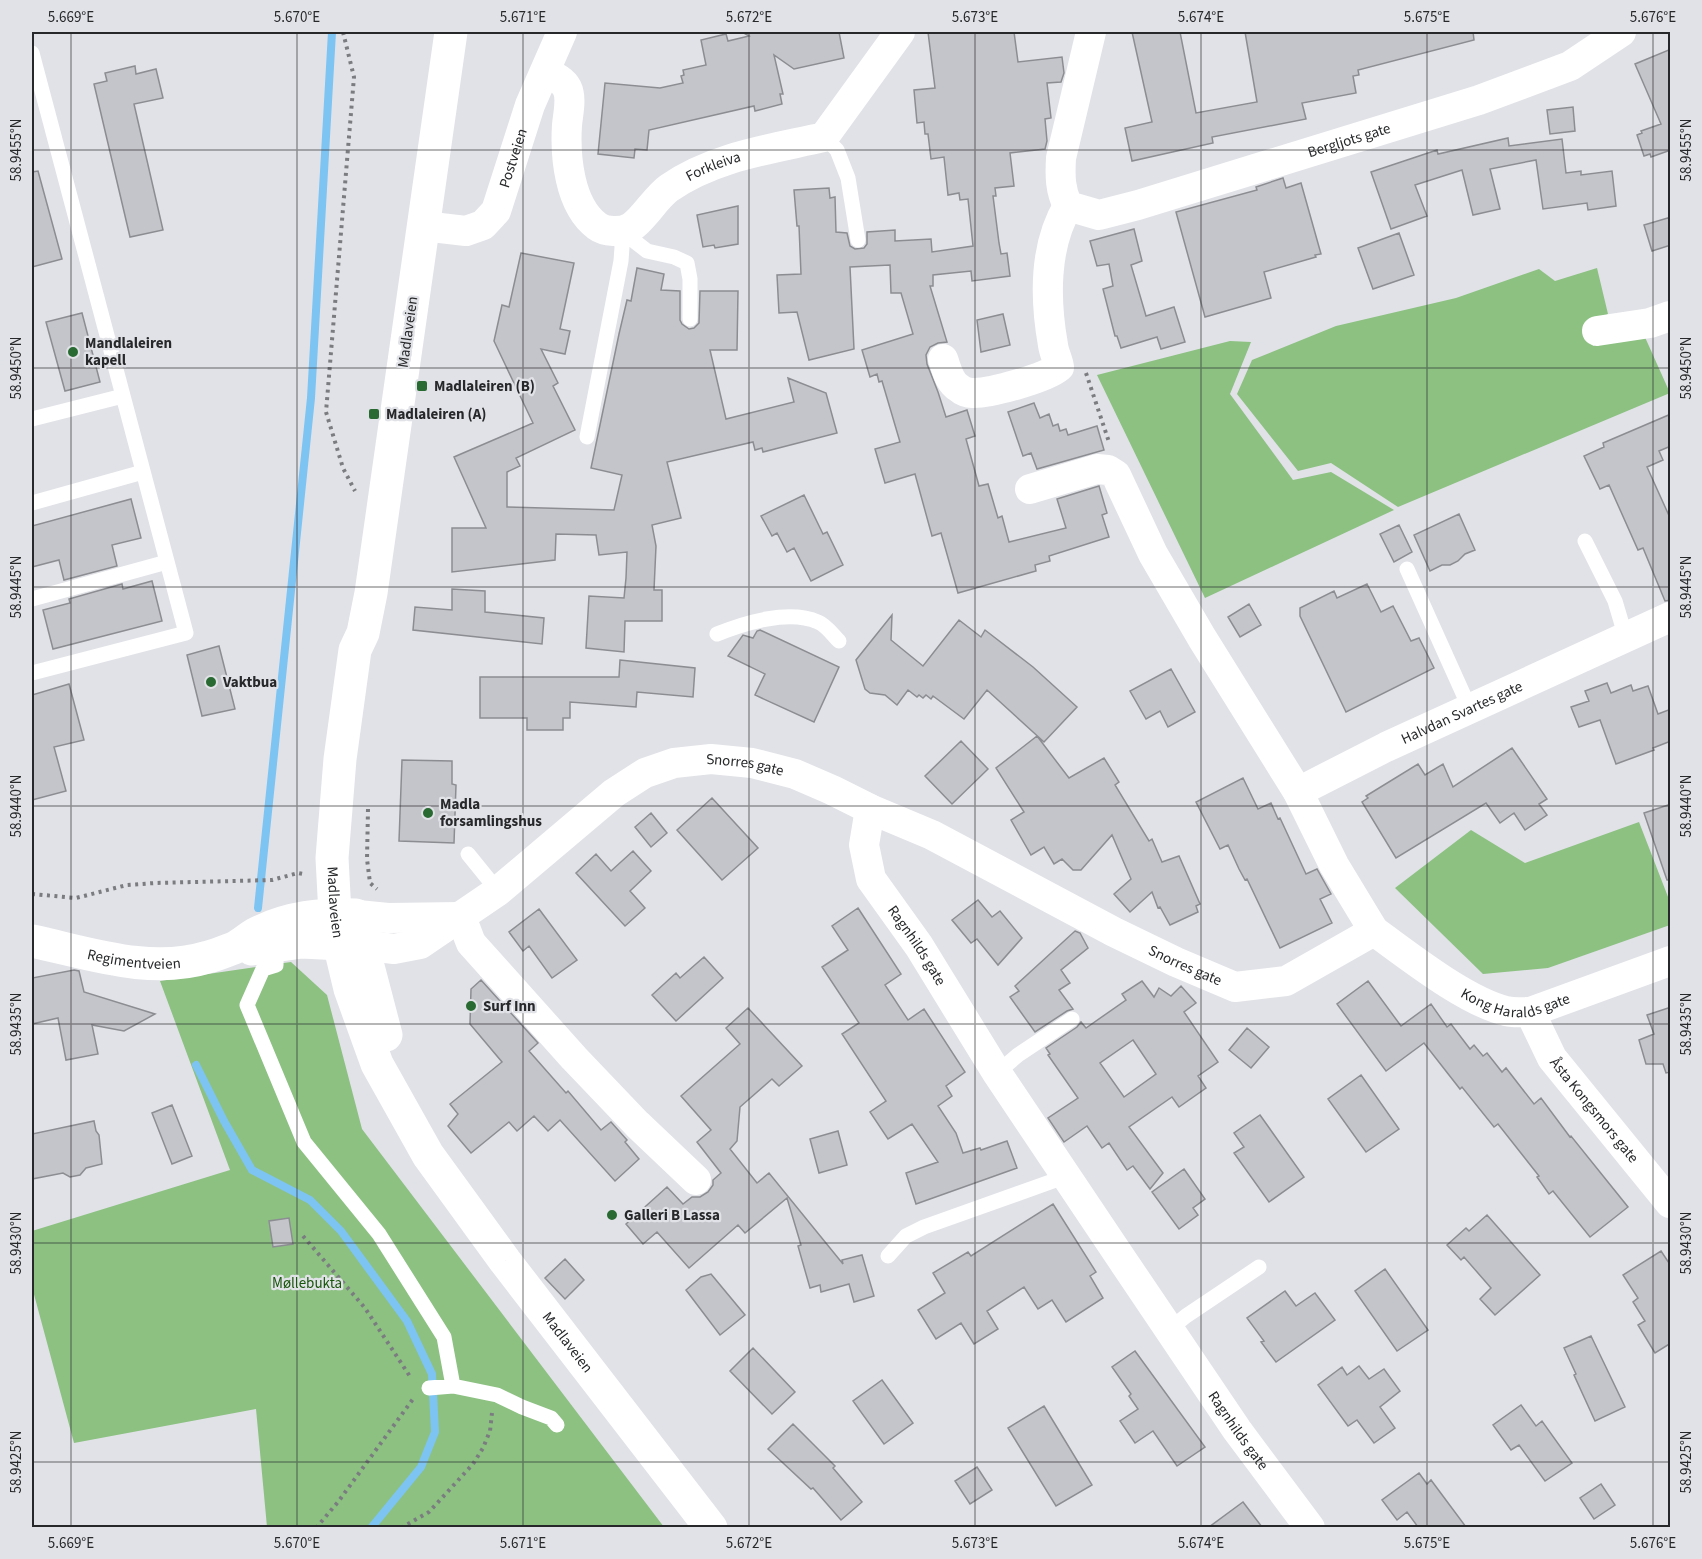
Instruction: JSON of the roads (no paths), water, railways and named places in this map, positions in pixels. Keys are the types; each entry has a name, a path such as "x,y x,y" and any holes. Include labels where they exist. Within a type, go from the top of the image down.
{"main road":[{"name":"Madlaveien","path":"451,32 371,593 363,633 355,650 340,759 332,858 348,929 350,989 376,1064 429,1155 505,1261 711,1527"},
{"name":"Regimentveien","path":"32,941 131,963 156,964 182,963 235,947 259,949 300,917 348,929"}],"street":[{"name":"Postveien","path":"423,226 466,231 483,225 496,211 530,105 562,32"},
{"path":"824,137 900,32"},
{"path":"943,359 953,384 969,394 1017,384 1049,374 1059,367 1053,347 1047,297 1052,244 1058,223 1068,206 1061,193 1061,158 1090,32"},
{"name":"Bergljots gate","path":"1068,206 1098,215 1138,206 1479,100 1570,66 1621,32"},
{"path":"545,72 561,81 567,89 569,98 566,144 568,174 578,198 588,218 598,227 610,232 620,230"},
{"name":"Forkleiva","path":"620,230 631,227 668,189 691,175 726,160 824,137"},
{"path":"1597,332 1650,323 1671,315"},
{"path":"1030,489 1097,469 1108,470 1116,475 1153,554 1202,638 1298,792 1334,865 1374,931"},
{"name":"Halvdan Svartes gate","path":"1298,792 1386,747 1671,616"},
{"name":"Snorres gate","path":"348,929 394,949 420,944 498,891 614,793 645,773 674,763 711,759 752,763 795,774 932,835 1114,932 1176,962 1236,987 1286,981 1374,931"},
{"name":"Ragnhilds gate","path":"870,809 864,844 871,879 919,946 997,1073 1237,1430 1310,1527"},
{"path":"461,917 471,942 613,1099 696,1180"},
{"name":"Kong Haralds gate","path":"1374,931 1432,972 1481,1002 1508,1012 1530,1012 1671,961"},
{"name":"Åsta Kongsmors gate","path":"1530,1012 1552,1058 1671,1203"}],"lane":[{"path":"32,53 186,633 32,670"},
{"path":"824,137 837,150 848,178 858,240"},
{"path":"620,230 647,251 674,257 687,263 690,279 690,319"},
{"path":"587,437 621,261 620,230"},
{"path":"32,419 123,396"},
{"path":"32,503 143,472"},
{"path":"1584,541 1615,601 1626,638"},
{"path":"32,599 167,562"},
{"path":"1407,569 1470,709"},
{"path":"717,634 740,625 768,619 797,618 819,622 839,641"},
{"path":"468,854 498,891"},
{"path":"274,936 276,965 263,969 247,1005 304,1142 379,1234 444,1337 436,1388 497,1395 551,1418 557,1425"},
{"path":"997,1073 1018,1055 1072,1019"},
{"path":"888,1256 906,1236 924,1227 1067,1176"},
{"path":"1170,1329 1259,1267"}],"waterway":[{"path":"258,908 311,398 332,32"},
{"path":"196,1065 252,1170 310,1200 341,1231 407,1321 432,1374 435,1432 421,1467 371,1528"}],"place":[{"name":"Mandlaleiren kapell","path":"73,352"},
{"name":"Madlaleiren (B)","path":"422,386"},
{"name":"Madlaleiren (A)","path":"374,414"},
{"name":"Vaktbua","path":"211,682"},
{"name":"Madla forsamlingshus","path":"428,813"},
{"name":"Surf Inn","path":"471,1006"},
{"name":"Galleri B Lassa","path":"612,1215"}],"park label":[{"name":"Møllebukta","path":"307,1283"}]}
